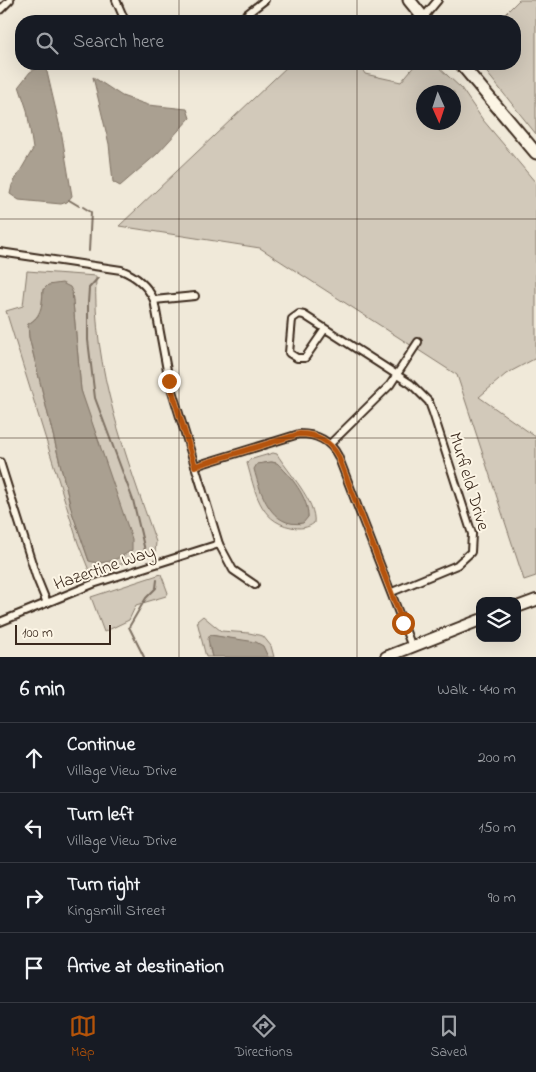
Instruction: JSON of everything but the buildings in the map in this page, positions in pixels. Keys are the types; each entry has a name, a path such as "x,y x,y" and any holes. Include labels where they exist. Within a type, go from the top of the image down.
{"highway":[{"path":"408,0 420,15"},
{"path":"466,70 536,153"}],"main road":[{"path":"521,606 536,600"},
{"path":"386,657 476,622"}],"street":[{"path":"0,10 10,0"},
{"path":"116,0 123,15"},
{"path":"246,15 265,0"},
{"path":"428,15 438,0"},
{"path":"0,252 121,270 143,283 154,300 169,381 219,544 233,570 255,585"},
{"path":"154,300 195,296"},
{"path":"325,329 305,358 297,358 289,353 292,319 294,316 304,316 325,329 398,375"},
{"path":"330,444 390,386 418,342"},
{"name":"Murfield Drive","path":"392,592 457,566 471,552 473,543 470,525 429,402 420,391 398,375"},
{"path":"195,466 299,434 315,436 330,444 338,456 412,647"},
{"path":"0,462 47,603"},
{"name":"Hazertine Way","path":"0,622 110,578 219,544"}],"shaded area":[{"path":"519,0 536,0 536,134 485,70 521,70 521,15 504,15"},
{"path":"45,70 47,72 62,136 72,196 67,202 61,204 19,200 10,194 12,185 33,149 27,110 19,86 30,72"},
{"path":"284,70 363,70 365,74 401,82 411,70 442,70 458,85 416,85 416,130 461,130 461,88 483,120 536,183 536,358 506,374 479,397 536,437 536,576 524,580 457,375 260,248 119,226"},
{"path":"93,77 122,96 148,105 187,109 190,118 157,154 120,186 113,182 109,144"},
{"path":"27,271 96,276 96,311 99,345 105,378 123,445 156,542 155,554 90,573 78,543 6,311 23,306","holes":["43,289 72,291 81,390 88,415 100,444 89,561 72,512 29,337 28,324 39,314 42,305"]},
{"path":"62,283 70,287 72,291 81,390 132,539 132,550 116,559 100,563 89,561 72,512 29,337 28,324 39,314 43,290 48,285"},
{"path":"273,453 277,454 311,506 314,515 314,523 312,525 294,528 280,524 265,511 256,494 247,463 249,460","holes":["272,462 284,469 295,485 307,511 308,517 300,524 283,519 257,464"]},
{"path":"277,463 282,468 293,480 302,495 308,517 303,523 292,523 275,515 264,498 254,469 257,464"},
{"path":"161,574 168,593 166,596 136,605 129,620 104,632 91,597"},
{"path":"203,616 221,631 263,636 271,646 274,657 268,657 267,654 240,641 211,635 209,646 212,657 206,657 197,621"},
{"path":"210,635 256,642 263,646 268,657 212,657 208,639"}],"waterway":[{"path":"69,200 79,206"},
{"path":"83,207 91,212 89,251"},
{"path":"98,278 89,288 88,303 88,340 95,398 133,500 146,555"},
{"path":"144,657 129,627 146,598 156,588 157,580"}],"route":[{"path":"169,381 195,466 299,434 315,436 330,444 338,456 403,623"}]}
